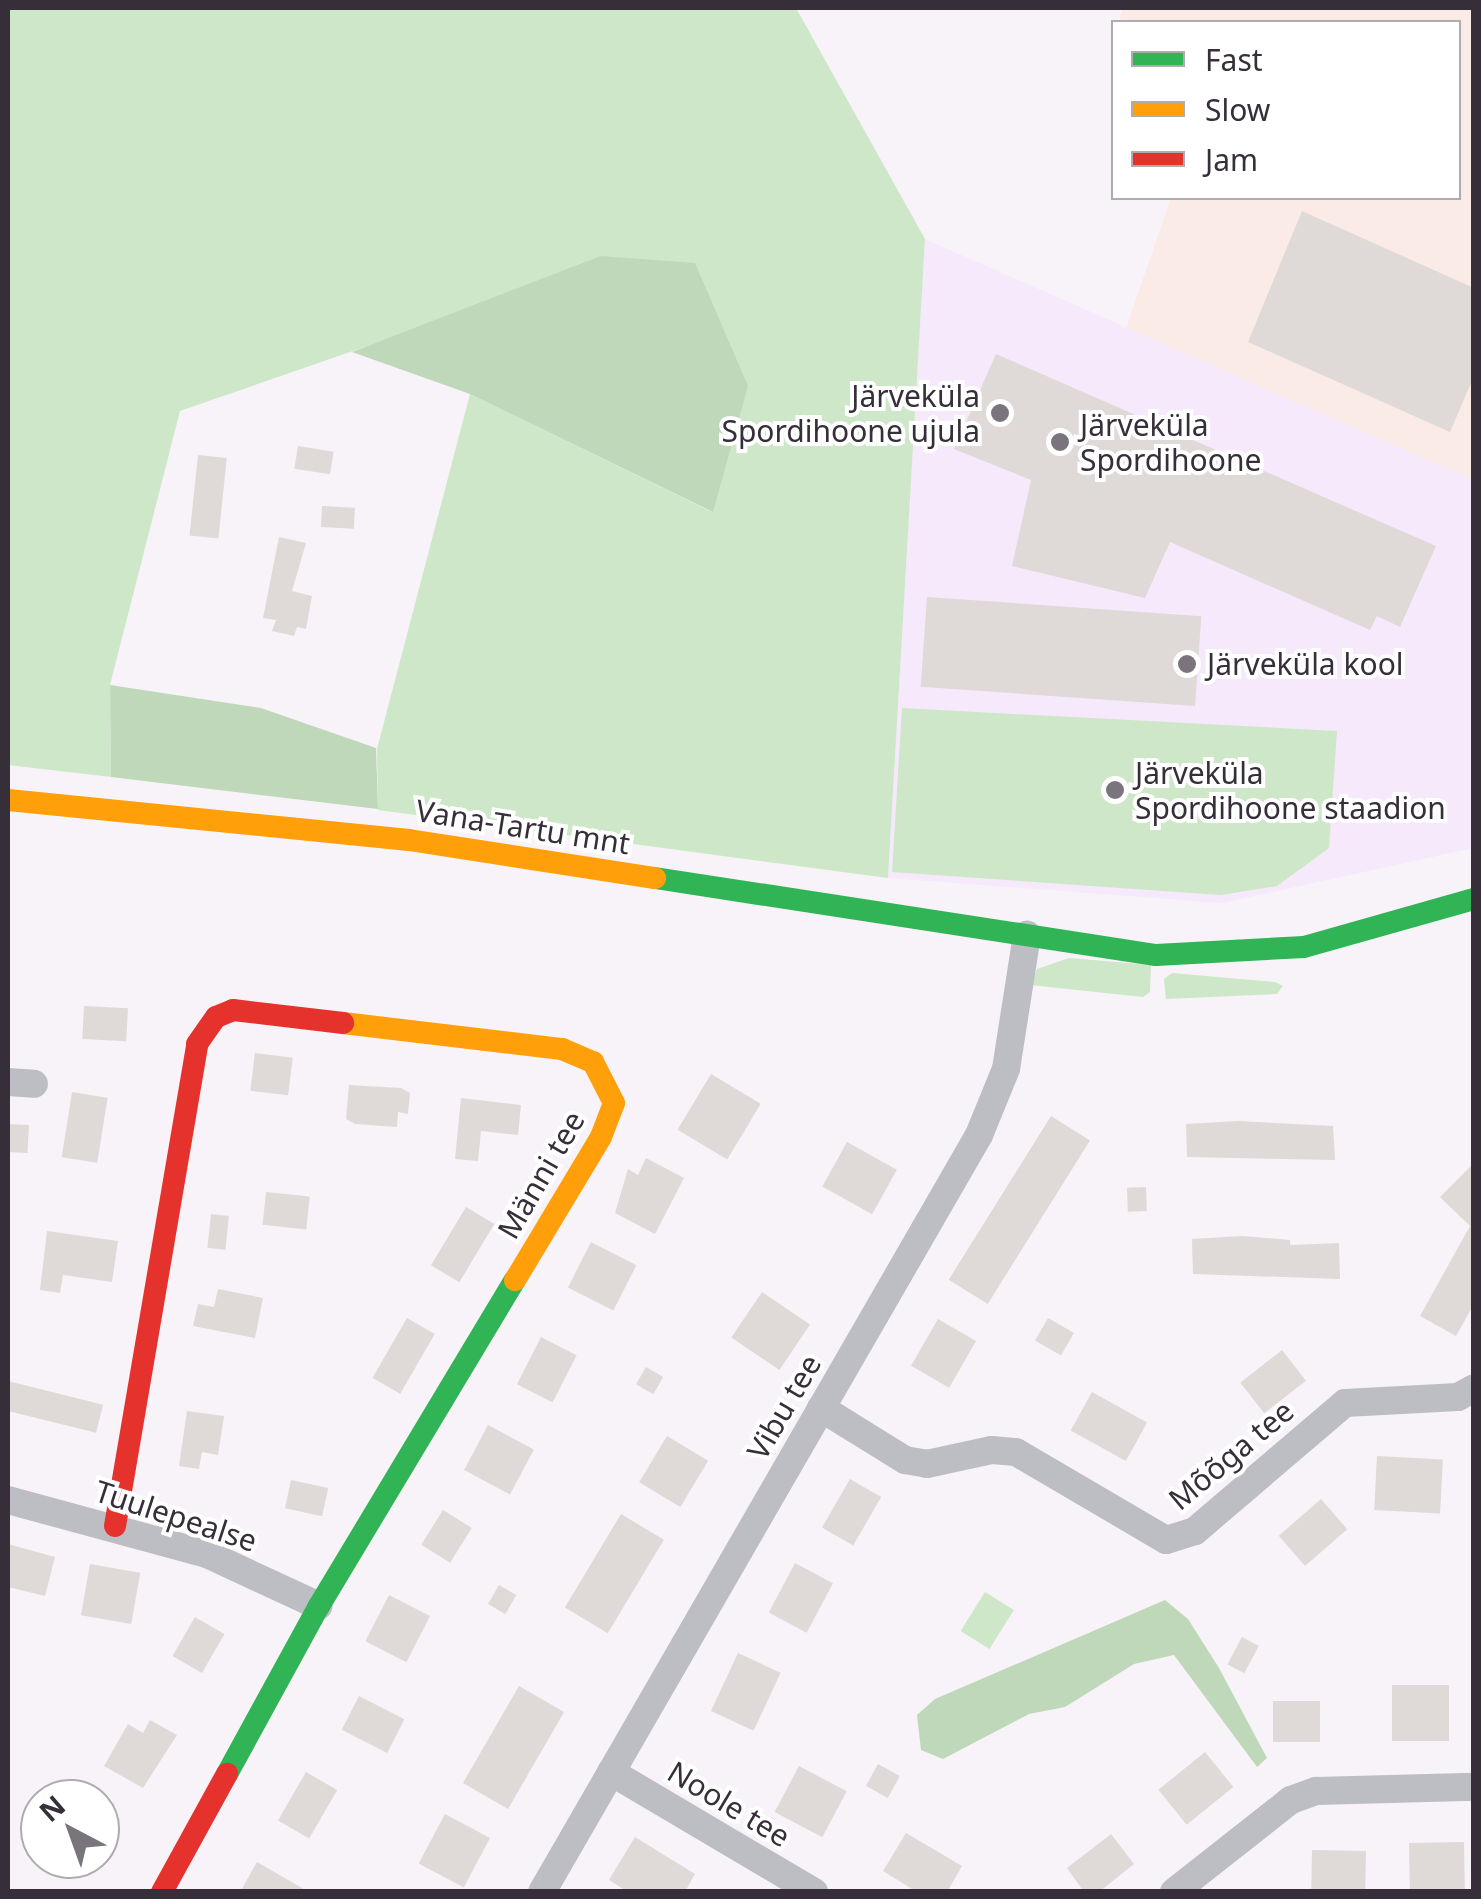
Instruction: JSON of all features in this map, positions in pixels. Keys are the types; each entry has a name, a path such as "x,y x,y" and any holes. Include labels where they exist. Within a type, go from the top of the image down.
{"street":[{"name":"Vana-Tartu mnt","path":"8,800 409,840 1027,934 1296,926 1439,883"},
{"name":"Vana-Tartu mnt","path":"1027,934 1044,942 1156,955 1304,947 1367,934 1474,899"},
{"name":"Vibu tee","path":"542,1892 1002,1086 1027,934"},
{"name":"Männi tee","path":"116,1526 197,1044 216,1017 233,1010 562,1049 593,1062 614,1103 601,1137 319,1606 162,1892"},
{"name":"Mõõga tee","path":"821,1408 905,1460 927,1464 992,1450 1016,1452 1166,1540 1195,1531 1345,1403 1458,1398 1474,1388"},
{"name":"Tuulepealse","path":"8,1500 116,1526 207,1554 319,1606"},
{"name":"Noole tee","path":"611,1772 814,1892"},
{"path":"1174,1892 1291,1800 1316,1791 1474,1787"}],"shaded area":[{"path":"1123,8 1473,8 1473,480 1126,328 1170,200 1461,200 1461,20 1120,20"},
{"name":"Järveküla kool","path":"925,239 1473,480 1473,848 1222,903 888,878"}],"green space":[{"path":"8,8 796,8 925,239 888,878 378,810 377,749 470,394 712,512 480,307 180,411 110,685 111,777 8,765"},
{"path":"601,256 695,263 748,386 713,512 470,394 352,352"},
{"path":"110,685 261,708 376,748 378,809 111,777"},
{"name":"Järveküla Spordihoone staadion","path":"902,708 1337,731 1329,848 1277,886 1221,895 892,872"},
{"path":"1069,958 1151,965 1150,992 1143,997 1030,985 1037,969"},
{"path":"1172,973 1275,982 1283,986 1277,994 1166,999 1164,979"},
{"path":"985,1592 1014,1610 989,1649 961,1631"},
{"path":"1165,1600 1188,1619 1219,1668 1267,1758 1257,1767 1174,1655 1134,1664 1065,1707 1029,1714 943,1759 921,1750 917,1715 935,1699"}],"building":[{"path":"1302,211 1474,288 1474,376 1450,432 1248,342"},
{"path":"996,354 1436,546 1400,627 1377,616 1370,630 1170,542 1145,598 1012,566 1031,480 954,449"},
{"path":"298,446 334,452 330,474 294,469"},
{"path":"198,455 227,458 218,539 190,536"},
{"path":"322,506 355,508 354,529 321,527"},
{"path":"279,537 306,543 292,591 312,596 306,629 297,627 294,636 272,631 276,620 263,618"},
{"path":"927,597 1201,616 1195,706 921,687"},
{"path":"84,1006 128,1008 126,1041 82,1039"},
{"path":"255,1053 293,1058 288,1095 250,1091"},
{"path":"711,1074 761,1104 727,1160 678,1130"},
{"path":"349,1085 401,1088 410,1093 408,1114 398,1112 397,1127 355,1124 346,1119"},
{"path":"72,1092 108,1098 97,1163 62,1157"},
{"path":"461,1098 521,1105 518,1135 481,1131 478,1161 455,1159"},
{"path":"1051,1116 1090,1140 988,1304 949,1280"},
{"path":"1238,1121 1333,1126 1335,1160 1187,1157 1186,1124"},
{"path":"8,1124 29,1125 28,1153 8,1152"},
{"path":"847,1142 897,1170 872,1214 822,1187"},
{"path":"646,1158 684,1178 655,1234 615,1213 628,1169 638,1175"},
{"path":"1474,1163 1474,1304 1456,1336 1420,1316 1470,1226 1440,1197"},
{"path":"1146,1187 1147,1211 1128,1212 1127,1188"},
{"path":"266,1192 310,1197 306,1229 263,1225"},
{"path":"466,1207 494,1224 459,1282 431,1265"},
{"path":"211,1214 229,1216 225,1250 207,1248"},
{"path":"47,1231 118,1241 112,1282 63,1275 60,1293 40,1290"},
{"path":"1242,1236 1290,1240 1290,1245 1339,1243 1340,1279 1193,1274 1192,1239"},
{"path":"591,1242 636,1265 613,1311 568,1287"},
{"path":"218,1289 263,1298 255,1338 193,1326 198,1304 214,1307"},
{"path":"762,1292 810,1324 779,1370 731,1338"},
{"path":"407,1318 435,1334 400,1394 372,1378"},
{"path":"1048,1318 1074,1333 1061,1356 1035,1341"},
{"path":"938,1319 976,1341 949,1388 911,1366"},
{"path":"541,1337 577,1355 553,1402 517,1384"},
{"path":"1282,1350 1306,1381 1264,1413 1240,1383"},
{"path":"646,1367 663,1377 653,1394 636,1384"},
{"path":"8,1381 103,1405 96,1433 8,1411"},
{"path":"1092,1392 1147,1423 1126,1461 1071,1430"},
{"path":"187,1411 224,1416 218,1455 202,1452 199,1469 179,1466"},
{"path":"488,1425 534,1449 510,1494 464,1470"},
{"path":"667,1436 708,1461 680,1507 639,1482"},
{"path":"1377,1456 1443,1459 1440,1513 1374,1510"},
{"path":"850,1479 881,1497 853,1545 822,1527"},
{"path":"291,1480 328,1488 322,1516 285,1508"},
{"path":"1321,1499 1347,1529 1305,1566 1279,1536"},
{"path":"443,1510 472,1528 450,1563 421,1545"},
{"path":"621,1514 664,1540 608,1633 565,1607"},
{"path":"8,1544 55,1557 45,1596 8,1587"},
{"path":"795,1563 833,1583 807,1633 769,1612"},
{"path":"90,1564 140,1573 131,1624 81,1615"},
{"path":"499,1585 516,1595 505,1614 488,1604"},
{"path":"389,1595 430,1616 406,1662 365,1641"},
{"path":"195,1617 224,1634 202,1673 172,1656"},
{"path":"1242,1637 1259,1646 1244,1673 1227,1664"},
{"path":"738,1653 781,1673 754,1731 711,1711"},
{"path":"1392,1685 1449,1685 1449,1741 1392,1741"},
{"path":"519,1686 564,1712 508,1809 463,1783"},
{"path":"359,1696 404,1719 387,1753 342,1730"},
{"path":"1273,1701 1320,1701 1320,1742 1273,1742"},
{"path":"150,1720 177,1735 143,1788 104,1766 128,1724 143,1733"},
{"path":"1205,1752 1233,1787 1187,1825 1158,1790"},
{"path":"878,1764 900,1776 888,1798 866,1786"},
{"path":"799,1766 847,1791 822,1837 775,1812"},
{"path":"306,1772 337,1790 309,1838 278,1820"},
{"path":"445,1814 490,1838 464,1887 419,1863"},
{"path":"906,1833 962,1866 947,1892 917,1892 883,1871"},
{"path":"1111,1834 1134,1864 1099,1892 1084,1892 1067,1868"},
{"path":"635,1837 695,1874 685,1892 628,1892 609,1880"},
{"path":"1464,1842 1465,1892 1410,1892 1409,1843"},
{"path":"1312,1850 1366,1851 1365,1892 1311,1892"},
{"path":"257,1862 309,1892 240,1892"}],"traffic: fast":[{"path":"655,878 1156,955 1304,947 1474,899"},
{"path":"227,1774 319,1606 515,1280"}],"traffic: slow":[{"path":"8,800 409,840 655,878"},
{"path":"343,1023 562,1049 593,1062 614,1103 601,1137 515,1280"}],"traffic: jam":[{"path":"115,1526 197,1044 216,1017 233,1010 343,1023"},
{"path":"162,1892 227,1774"}],"place":[{"name":"Järveküla Spordihoone ujula","path":"1000,413"},
{"name":"Järveküla Spordihoone","path":"1060,442"},
{"name":"Järveküla kool","path":"1187,664"},
{"name":"Järveküla Spordihoone staadion","path":"1115,790"}]}
